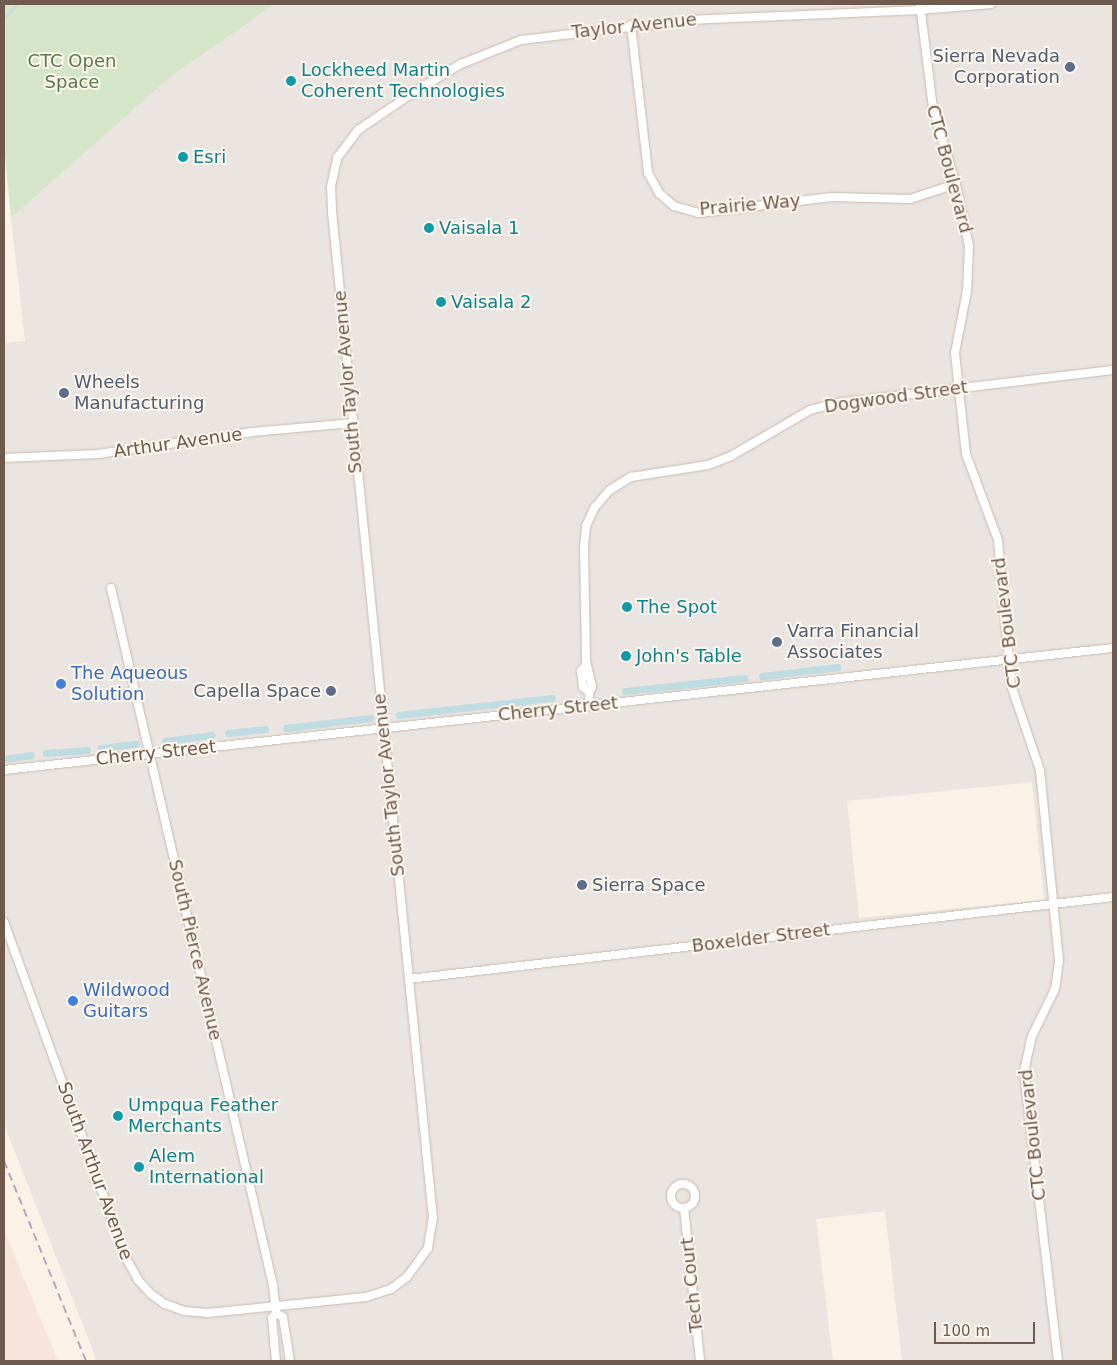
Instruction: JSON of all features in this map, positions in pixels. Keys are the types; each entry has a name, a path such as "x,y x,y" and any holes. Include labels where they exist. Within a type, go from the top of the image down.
{"street":[{"name":"Taylor Avenue","path":"342,150 365,125 417,90 479,56 522,40 631,25 991,4"},
{"name":"CTC Boulevard","path":"920,7 933,109 956,184 970,254 955,353 969,465 998,540 1011,685 1040,770 1054,904 1059,961 1055,989 1032,1036 1024,1071 1058,1361"},
{"name":"Prairie Way","path":"631,25 648,173 659,193 674,206 698,213 832,197 910,199 956,184"},
{"name":"South Taylor Avenue","path":"276,1309 366,1297 391,1289 407,1277 428,1248 434,1218 382,728 331,198 333,171 342,150"},
{"name":"Dogwood Street","path":"590,706 589,692 583,687 580,671 586,665 584,546 586,526 595,507 610,490 631,477 716,462 810,410 829,404 1113,370"},
{"name":"Arthur Avenue","path":"4,458 98,454 252,432 352,423"},
{"name":"South Pierce Avenue","path":"111,588 276,1309 283,1317 290,1361"},
{"name":"Cherry Street","path":"4,770 1113,648"},
{"name":"Boxelder Street","path":"409,979 1113,897"},
{"name":"South Arthur Avenue","path":"4,922 126,1258 138,1280 165,1304 184,1311 208,1313 276,1309"},
{"name":"Tech Court","path":"684,1208 700,1361"},
{"name":"South Pierce Avenue","path":"276,1309 272,1318 276,1361"}],"shaded area":[{"path":"275,4 1113,4 1113,1361 902,1361 885,1211 816,1219 833,1361 97,1361 4,1124 4,343 25,341 11,218 169,78","holes":["1032,782 1044,900 859,918 847,801"]},
{"path":"4,1230 58,1361 4,1361"}],"green space":[{"name":"CTC Open Space","path":"4,4 275,4 169,78 11,218 4,145"}],"waterway":[{"path":"4,19 18,4"},
{"path":"762,676 837,667"},
{"path":"625,691 744,678"},
{"path":"399,715 552,698"},
{"path":"286,728 370,718"},
{"path":"228,733 265,729"},
{"path":"165,741 212,735"},
{"path":"101,748 136,744"},
{"path":"46,753 87,750"},
{"path":"4,759 31,755"}],"railway":[{"path":"4,1161 86,1361"}],"place":[{"name":"Sierra Nevada Corporation","path":"1070,67"},
{"name":"Lockheed Martin Coherent Technologies","path":"291,81"},
{"name":"Esri","path":"183,157"},
{"name":"Vaisala 1","path":"429,228"},
{"name":"Vaisala 2","path":"441,302"},
{"name":"Wheels Manufacturing","path":"64,393"},
{"name":"The Spot","path":"627,607"},
{"name":"Varra Financial Associates","path":"777,642"},
{"name":"John's Table","path":"626,656"},
{"name":"The Aqueous Solution","path":"61,684"},
{"name":"Capella Space","path":"331,691"},
{"name":"Sierra Space","path":"582,885"},
{"name":"Wildwood Guitars","path":"73,1001"},
{"name":"Umpqua Feather Merchants","path":"118,1116"},
{"name":"Alem International","path":"139,1167"}]}
